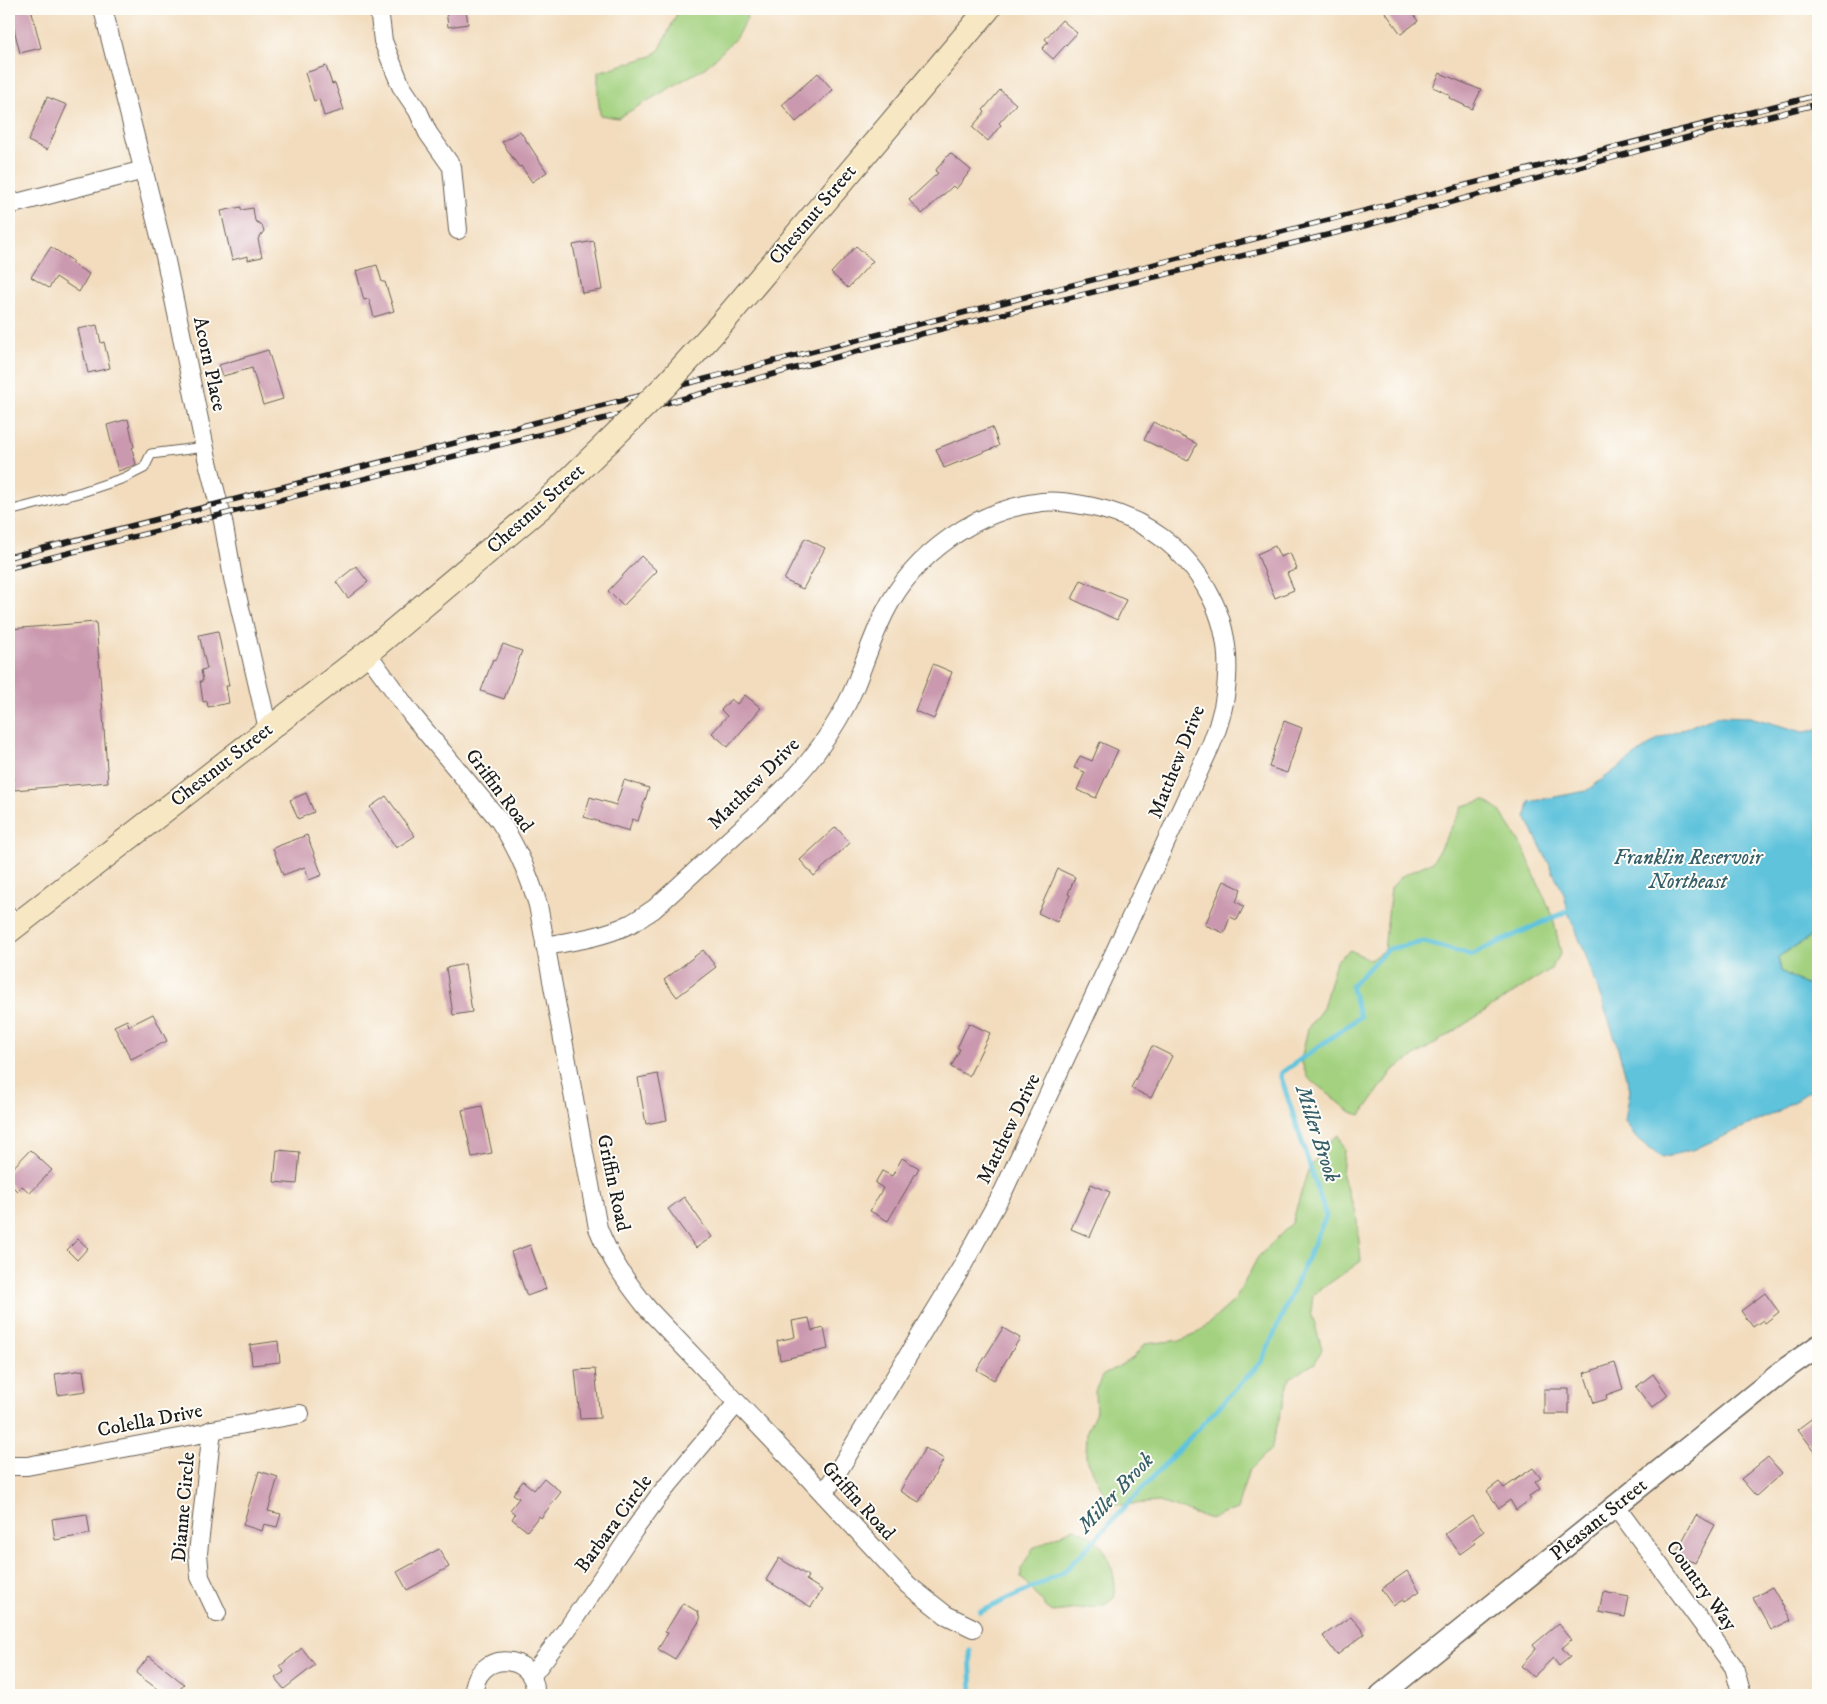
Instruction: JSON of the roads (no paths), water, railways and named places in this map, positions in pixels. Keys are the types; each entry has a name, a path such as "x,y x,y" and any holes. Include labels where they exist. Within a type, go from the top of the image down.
{"main road":[{"name":"Chestnut Street","path":"13,921 367,653 542,506 667,384 723,322 988,9"}],"street":[{"name":"Acorn Place","path":"103,9 165,256 233,578 268,729"},
{"path":"378,9 383,41 401,86 418,111 428,132 452,167 458,230"},
{"path":"9,205 144,170"},
{"name":"Matthew Drive","path":"546,946 594,937 614,931 632,923 654,909 792,781 814,755 840,714 853,689 885,612 901,584 921,562 960,532 980,520 1004,511 1042,502 1073,503 1122,515 1153,531 1182,554 1194,568 1210,595 1219,613 1227,646 1228,664 1226,691 1218,727 1211,745 1004,1190 960,1270 824,1494"},
{"name":"Griffin Road","path":"367,653 412,715 499,820 510,838 530,880 538,904 598,1228 607,1252 626,1281 648,1309 908,1585 946,1615 973,1628"},
{"name":"Pleasant Street","path":"1381,1695 1788,1367 1818,1346"},
{"name":"Barbara Circle","path":"532,1675 568,1628 643,1517 737,1403"},
{"name":"Colella Drive","path":"9,1466 27,1466 205,1434 212,1430 300,1414"},
{"name":"Dianne Circle","path":"212,1430 198,1553 200,1577 217,1613"},
{"name":"Country Way","path":"1616,1506 1734,1667 1742,1695"},
{"path":"474,1695 476,1681 490,1664 501,1660 514,1662 532,1675 535,1688 534,1695"}],"lane":[{"path":"9,511 82,492 124,478 144,468 151,454 205,447"}],"water":[{"name":"Franklin Reservoir Northeast","path":"1716,716 1750,717 1803,732 1818,730 1818,932 1778,957 1781,971 1805,985 1818,984 1818,1086 1777,1112 1695,1149 1662,1158 1635,1137 1625,1121 1630,1090 1613,1032 1585,953 1568,912 1564,894 1526,817 1529,802 1586,791 1658,739"}],"waterway":[{"name":"Miller Brook","path":"980,1612 1063,1573 1262,1361 1326,1216 1280,1074 1360,1017 1351,986 1388,949 1424,942 1471,955 1574,908"},
{"name":"Miller Brook","path":"970,1651 972,1695"}],"railway":[{"path":"9,557 1818,95"},
{"path":"9,568 678,400 921,334 1360,227 1718,129 1818,104"}]}
